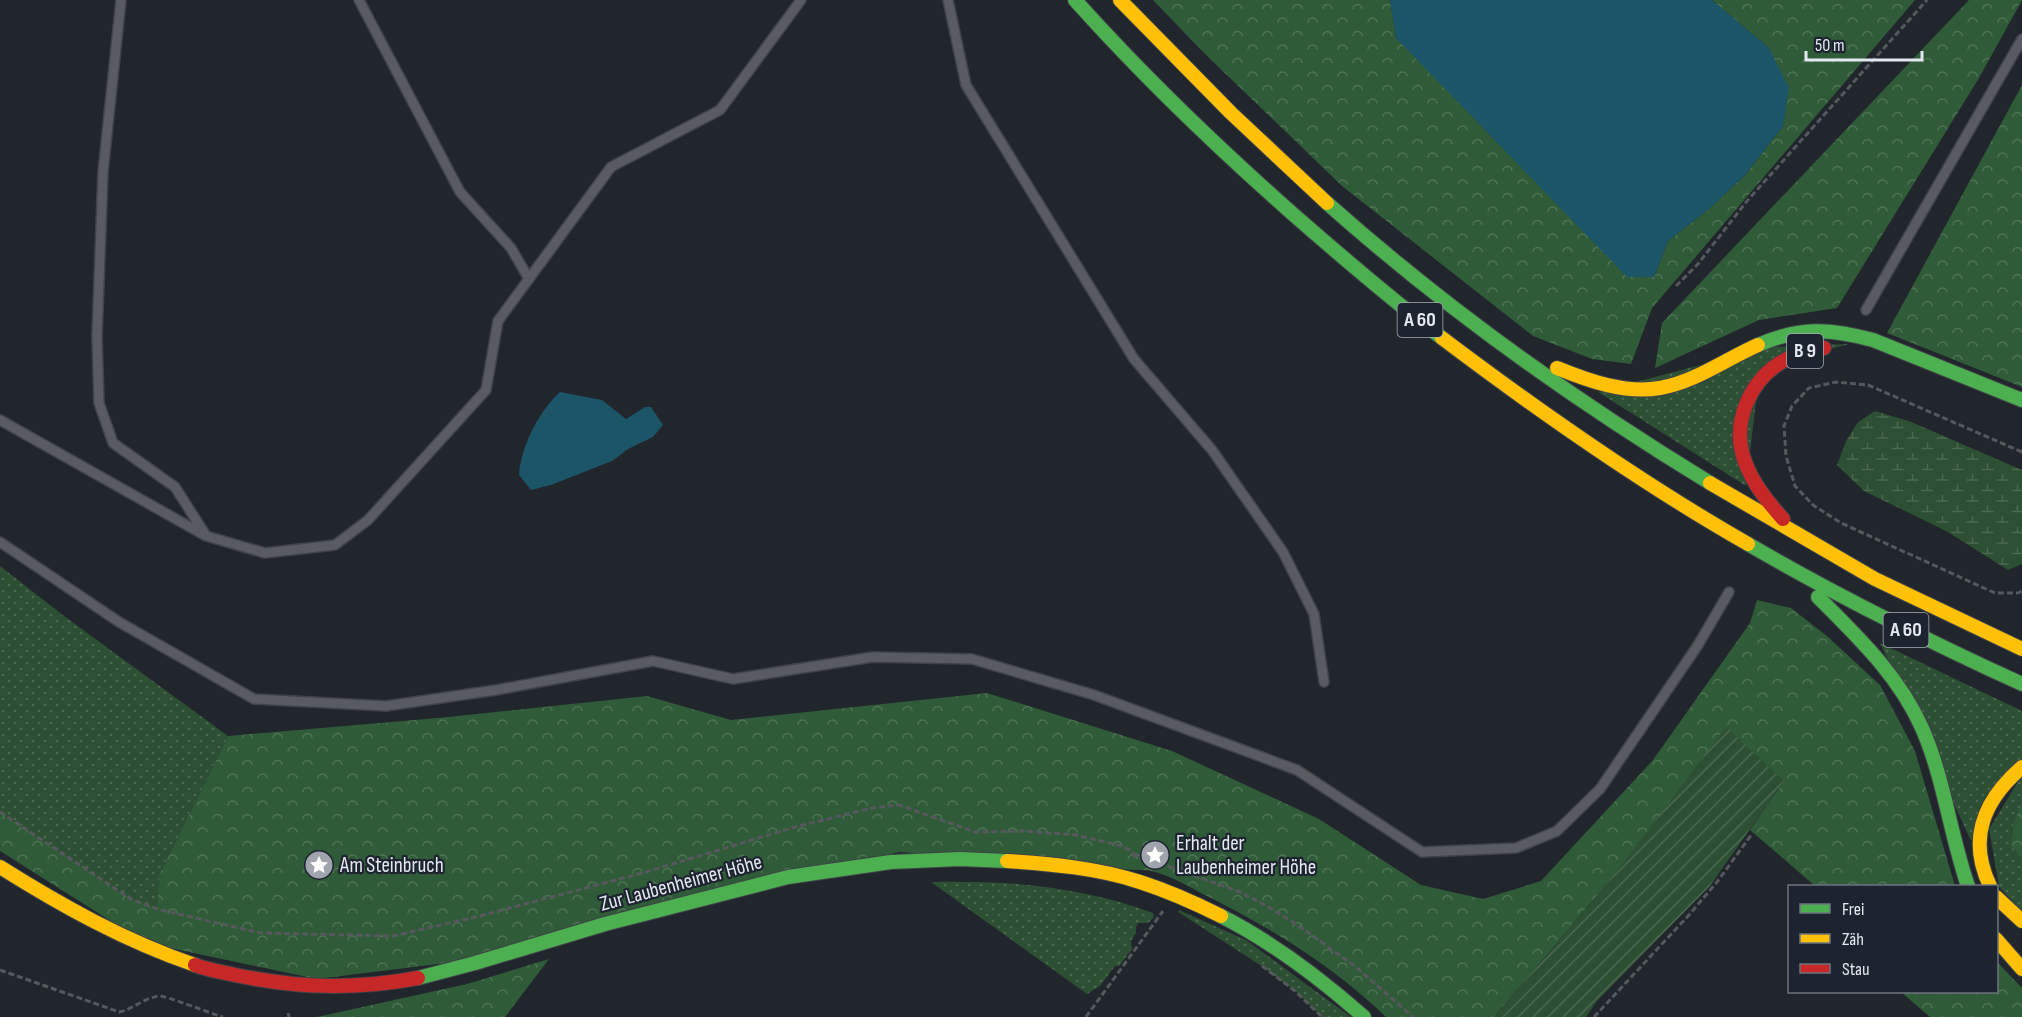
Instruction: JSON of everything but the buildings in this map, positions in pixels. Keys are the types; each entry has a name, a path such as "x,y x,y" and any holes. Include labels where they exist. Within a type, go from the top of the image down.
{"main road":[{"name":"A 60","path":"1075,0 1162,92 1307,228 1496,379 1609,458 1793,572 1841,598 2022,684"},
{"name":"A 60","path":"1120,0 1258,140 1319,195 1427,287 1508,347 1589,405 1737,501 1877,580 2022,649"},
{"name":"A 60","path":"1508,347 1582,378 1632,390 1659,388 1672,384 1785,335 1811,329 1828,329 1873,340 2022,400"},
{"name":"B 9","path":"1796,534 1758,489 1750,475 1742,453 1741,423 1746,404 1754,388 1776,364 1805,351 1836,349"},
{"path":"1793,572 1870,649 1889,672 1913,709 1934,763 1968,885"},
{"path":"1990,885 1983,870 1980,849 1979,838 1983,818 1999,788 2022,767"},
{"name":"Zur Laubenheimer Höhe","path":"0,867 92,922 160,953 198,967 264,982 321,986 391,983 423,977 603,925 787,877 885,862 933,859 992,859 1036,863 1101,872 1141,882 1206,909 1289,957 1325,983 1364,1017"},
{"path":"1998,899 2022,921"},
{"path":"1998,941 2022,969"}],"lane":[{"path":"121,0 103,172 97,336 99,403 113,443 174,487 206,536"},
{"path":"359,0 460,192 511,248 529,279"},
{"path":"0,420 206,536 265,553 335,545 368,520 486,390 498,321 611,167 720,110 801,0"},
{"path":"948,0 966,85 1134,359 1212,450 1283,552 1314,614 1324,682"},
{"path":"1866,310 2022,39"},
{"path":"0,542 119,622 254,699 386,706 496,690 653,661 733,679 873,657 972,660 1094,695 1297,770 1422,852 1516,848 1557,831 1600,789 1698,645 1729,592"}],"path":[{"path":"1676,286 1709,252 1747,201 1927,0"},
{"path":"2022,452 1868,385 1836,382 1809,388 1792,406 1784,426 1786,456 1795,486 1813,505 1841,523 1995,592 2018,593 2022,591"},
{"path":"0,812 131,899 157,909 261,933 393,936 476,917 623,878 795,827 872,808 900,805 975,832 1023,831 1076,835 1122,846 1134,854 1240,892 1296,924 1356,967 1413,1017"},
{"path":"1594,1017 1689,915 1717,882 1752,834"},
{"path":"1134,854 1137,861"},
{"path":"1086,1017 1161,913"},
{"path":"1257,963 1323,1017"},
{"path":"0,970 119,1012 160,995 222,1017"}],"green space":[{"path":"1153,0 1390,0 1396,38 1654,277 1668,241 1710,208 1745,175 1783,126 1769,48 1712,0 1915,0 1652,308 1631,364 1592,359 1533,336 1342,186 1201,50"},
{"path":"1969,0 2022,0 1979,78 1837,308 1759,320 1655,368 1662,323"},
{"path":"2022,85 2022,387 1887,333"},
{"path":"1849,344 1760,368 1746,486 1598,392 1769,347"},
{"path":"1875,411 1909,421 2022,470 2022,564 2008,570 1946,531 1864,491 1837,465 1846,441 1858,422"},
{"path":"0,566 64,616 228,736 159,875 157,909 131,899 0,812"},
{"path":"1757,600 1791,608 1828,637 1880,685 1915,751 1955,885 1814,885 1750,830 1784,781 1611,879 1494,1017 1386,1017 1344,980 1276,934 1178,881 1143,870 899,852 454,962 317,979 170,948 117,925 0,851 0,812 131,899 157,908 159,875 228,736 438,718 647,696 731,720 987,693 1172,751 1319,819 1421,885 1483,899 1541,881 1653,760 1750,623"},
{"path":"1880,643 2022,711 2022,758 1971,841"},
{"path":"1726,727 1784,781 1710,886 1597,1001 1586,1017 1494,1017 1611,879"},
{"path":"2022,775 2022,803 2014,821 2011,845 2022,860 2022,911 1999,887 1989,829"},
{"path":"2022,803 2022,860 2011,845 2014,821"},
{"path":"931,882 987,882 1071,891 1126,904 1153,913 1154,917 1148,923 1138,923 1131,941 1132,949 1100,986 1087,994"},
{"path":"1179,910 1246,940 1351,1017 1322,1017 1295,991 1257,963 1178,912"},
{"path":"549,959 505,1017 317,1017 467,984"},
{"path":"1998,963 2022,988 2022,1017 1930,1017 1902,993 1998,993"}],"water":[{"path":"1390,0 1712,0 1769,48 1789,88 1783,126 1745,175 1710,208 1668,241 1654,277 1627,277 1396,38"},
{"path":"560,392 602,400 626,419 645,407 651,407 663,425 653,437 628,449 612,461 551,485 531,490 519,475 523,452 538,419"}],"traffic: fast":[{"path":"1075,0 1154,83 1237,163 1348,262 1442,338"},
{"path":"1327,203 1418,280 1512,352 1610,419 1710,483"},
{"path":"1758,345 1801,332 1815,331 1857,336 1873,340 2022,400"},
{"path":"1748,544 1883,617 2022,684"},
{"path":"1818,597 1890,674 1913,709 1936,766 1968,885"},
{"path":"418,978 605,924 788,877 891,862 960,859 1007,861"},
{"path":"1221,916 1241,926 1296,962 1364,1017"}],"traffic: slow":[{"path":"1120,0 1231,113 1327,203"},
{"path":"1442,338 1592,446 1708,521 1748,544"},
{"path":"1557,368 1594,382 1620,388 1660,388 1686,381 1758,345"},
{"path":"1710,483 1875,579 2022,649"},
{"path":"1990,885 1980,852 1983,821 1998,793 2022,767"},
{"path":"1007,861 1074,867 1124,877 1171,893 1221,916"},
{"path":"0,867 94,922 195,965"},
{"path":"1998,899 2022,921"},
{"path":"1998,941 2022,969"}],"traffic: jam":[{"path":"1783,519 1766,499 1748,470 1741,447 1742,416 1754,388 1776,366 1789,358 1824,348"},
{"path":"195,965 215,971 304,985 348,986 418,978"}],"place":[{"name":"Erhalt der Laubenheimer Höhe","path":"1155,855"},
{"name":"Am Steinbruch","path":"319,865"}]}
